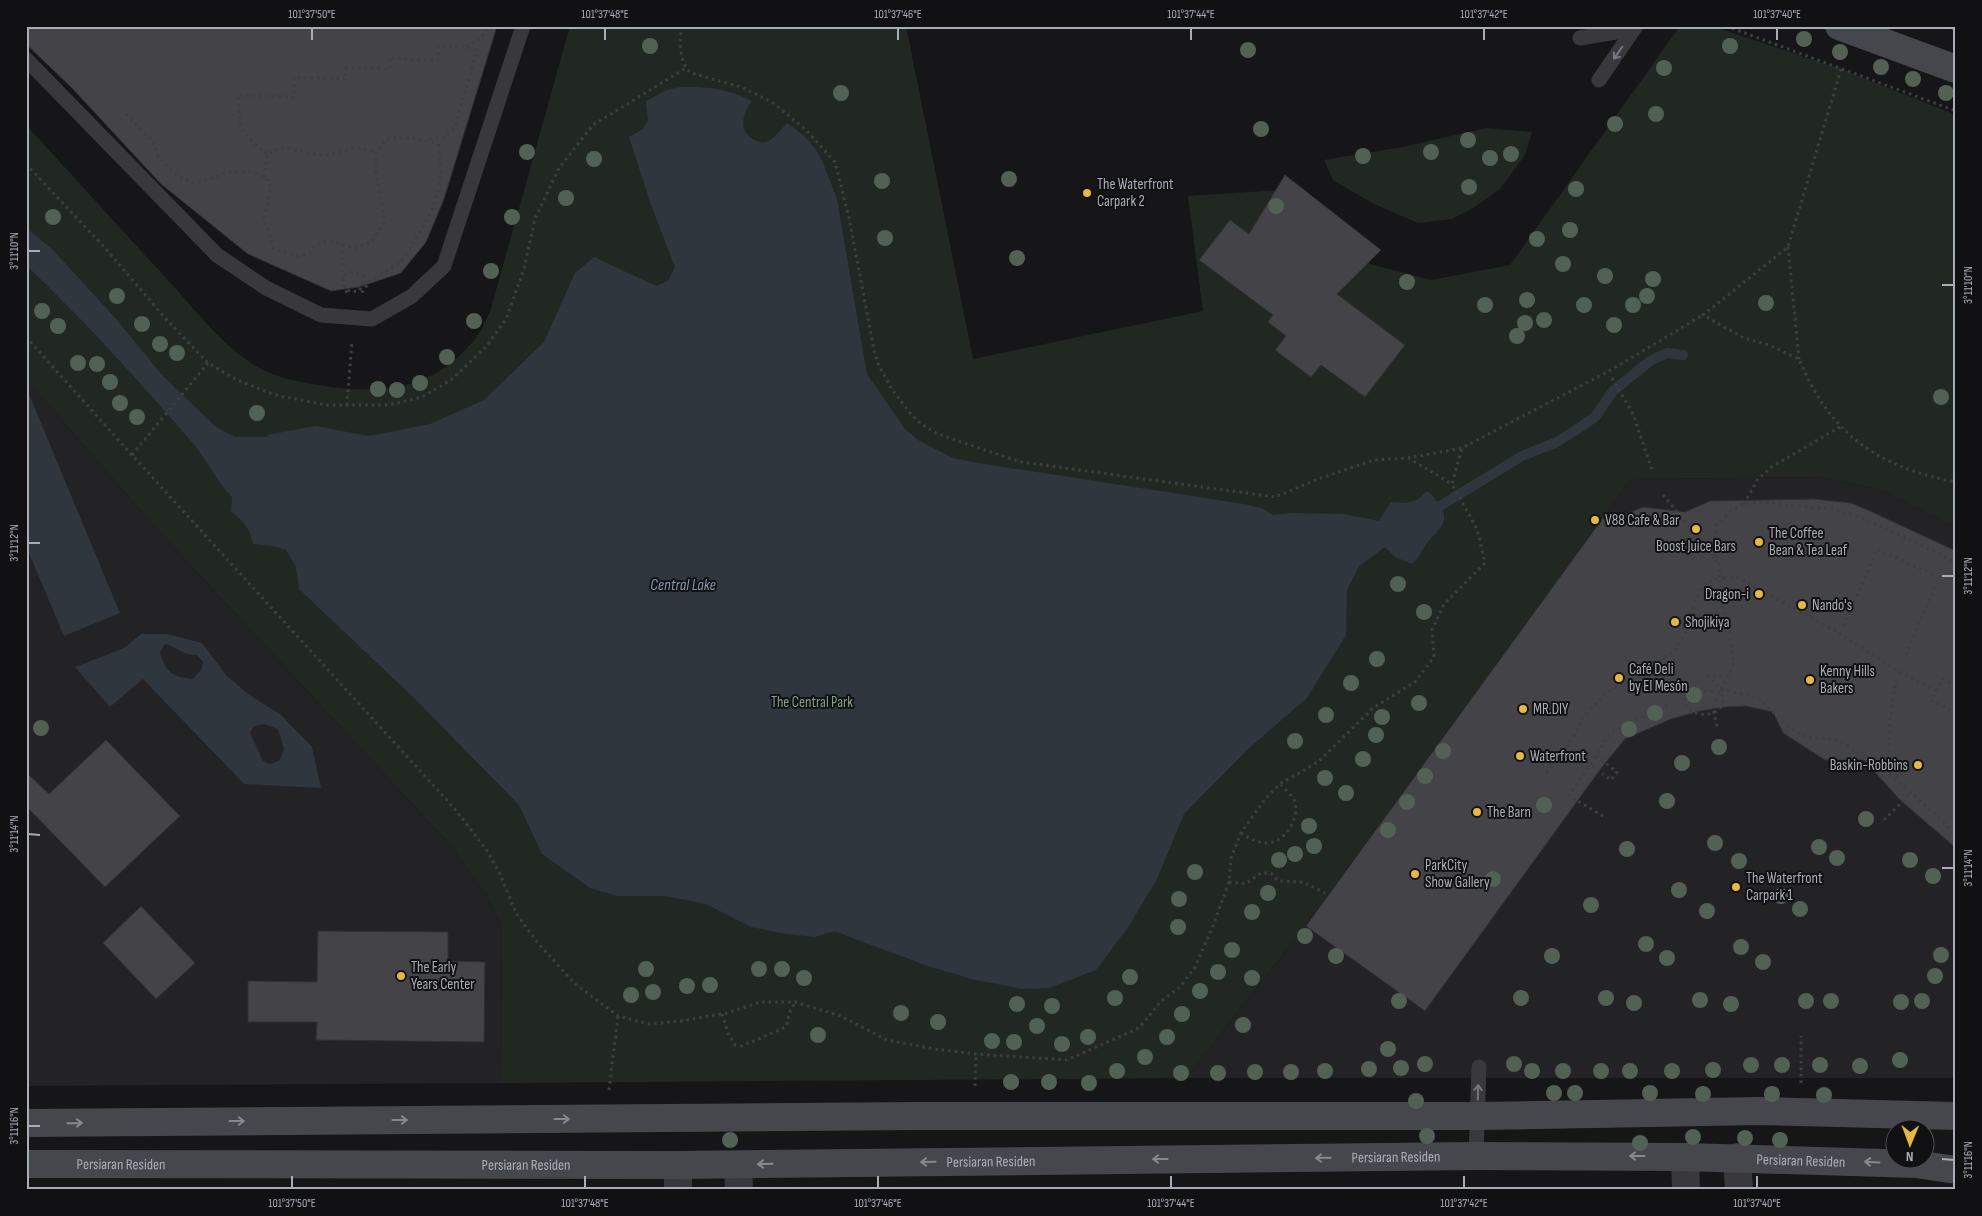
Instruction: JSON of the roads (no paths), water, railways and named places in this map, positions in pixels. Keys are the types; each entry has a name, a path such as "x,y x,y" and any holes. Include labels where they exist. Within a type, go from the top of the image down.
{"street":[{"path":"1839,26 1956,69"},
{"path":"26,1123 918,1116 1477,1116 1760,1111 1956,1116"},
{"name":"Persiaran Residen","path":"26,1164 678,1178 1476,1156 1685,1156 1916,1164 1956,1170"},
{"path":"1685,1156 1686,1190"},
{"path":"1737,1157 1739,1190"}],"lane":[{"path":"26,59 217,255 266,288 320,314 372,319 412,296 444,266 523,26"},
{"path":"1580,38 1616,32 1631,26"},
{"path":"1599,80 1636,26"},
{"path":"1476,1156 1478,1067"}],"water":[{"name":"Central Lake","path":"680,87 717,89 752,101 743,124 746,133 756,141 769,141 787,123 802,134 815,148 822,160 837,199 867,374 904,428 918,440 953,458 1244,504 1261,508 1273,515 1290,513 1344,514 1379,521 1391,502 1411,502 1419,498 1426,491 1432,495 1442,509 1444,520 1442,525 1412,564 1395,557 1385,547 1359,566 1347,590 1346,635 1307,698 1248,749 1184,814 1157,879 1129,926 1096,970 1049,988 1023,989 975,980 925,965 834,931 815,937 786,934 751,927 706,904 665,896 617,896 590,888 542,854 519,805 414,698 299,589 296,567 286,550 273,546 253,544 246,526 231,512 232,497 192,442 111,352 26,265 26,228 52,249 117,320 161,374 216,427 235,437 269,437 267,435 315,426 369,436 430,424 484,400 544,342 575,273 594,257 656,286 668,281 675,267 651,205 629,137 643,129 648,121 646,101 667,90"},
{"path":"26,387 120,613 64,636 26,546"},
{"path":"141,634 167,634 202,643 226,675 248,694 281,715 312,747 321,788 244,784 143,679 110,707 75,667 124,648","holes":["165,644 184,653 197,655 203,662 201,670 193,679 171,673 165,665 160,652","264,724 278,729 284,749 279,761 270,764 263,761 250,733 254,726"]}],"waterway":[{"path":"1440,506 1522,456 1555,443 1595,417 1613,391 1650,361 1667,353 1683,355"}],"place":[{"name":"The Waterfront Carpark 2","path":"1087,193"},
{"name":"V88 Cafe & Bar","path":"1595,520"},
{"name":"Boost Juice Bars","path":"1696,529"},
{"name":"The Coffee Bean & Tea Leaf","path":"1759,542"},
{"name":"Dragon-i","path":"1759,594"},
{"name":"Nando's","path":"1802,605"},
{"name":"Shojikiya","path":"1675,622"},
{"name":"Café Deli by El Mesón","path":"1619,678"},
{"name":"Kenny Hills Bakers","path":"1810,680"},
{"name":"MR.DIY","path":"1523,709"},
{"name":"Waterfront","path":"1520,756"},
{"name":"Baskin-Robbins","path":"1918,765"},
{"name":"The Barn","path":"1477,812"},
{"name":"ParkCity Show Gallery","path":"1415,874"},
{"name":"The Waterfront Carpark 1","path":"1736,887"},
{"name":"The Early Years Center","path":"401,976"}],"park label":[{"name":"The Central Park","path":"812,702"}]}
